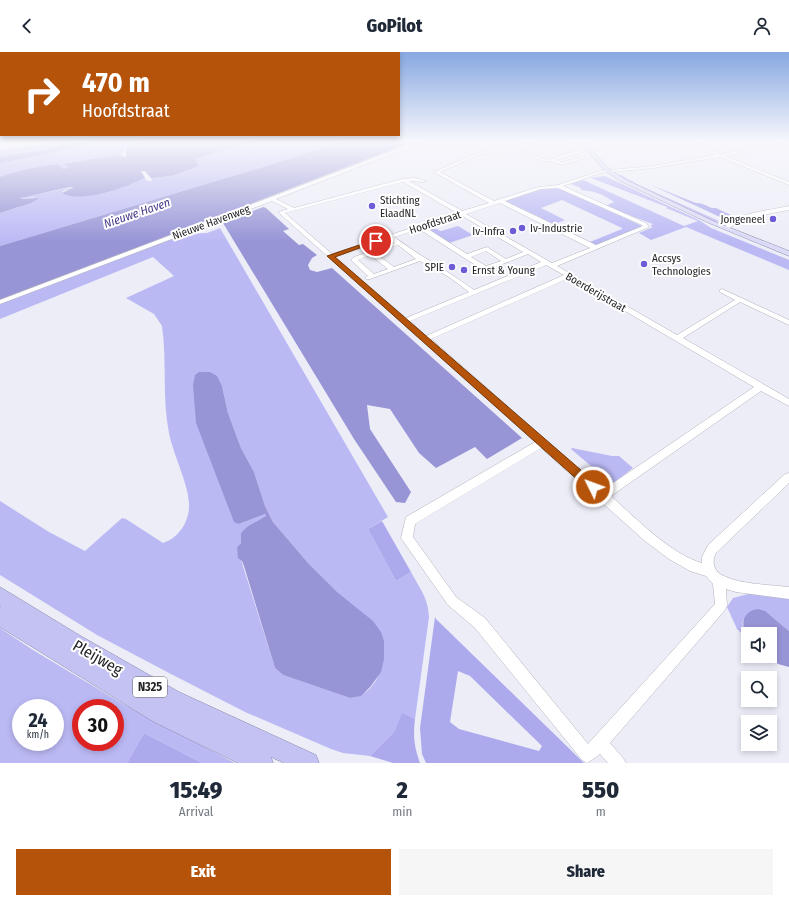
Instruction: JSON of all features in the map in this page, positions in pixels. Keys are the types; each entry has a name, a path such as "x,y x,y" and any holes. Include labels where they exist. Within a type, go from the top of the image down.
{"highway":[{"name":"Pleijweg","path":"0,596 72,642 172,699 308,763"},
{"name":"Pleijweg","path":"0,616 161,715 262,763"}],"main road":[{"path":"615,175 622,180 789,248"},
{"path":"627,175 662,194 733,226 789,254"}],"street":[{"name":"Nieuwe Havenweg","path":"0,302 336,175"},
{"path":"581,178 590,175"},
{"path":"768,175 789,184"},
{"path":"426,188 430,176"},
{"path":"596,248 497,202 430,176 404,180 281,212 649,537 673,555 694,567 709,571"},
{"name":"Hoofdstraat","path":"330,256 540,188 569,179 581,178"},
{"name":"Hoofdstraat","path":"540,188 559,186 581,178"},
{"name":"Boerderijstraat","path":"404,180 789,403"},
{"path":"404,321 502,280 596,248 646,227 559,186"},
{"path":"273,200 293,210"},
{"path":"733,226 750,218 789,208"},
{"path":"733,226 750,218"},
{"path":"420,227 502,280"},
{"path":"390,237 421,260 451,276 473,292"},
{"path":"374,276 354,260 356,258 399,244"},
{"path":"466,257 487,249 506,261"},
{"path":"485,269 528,252"},
{"path":"371,253 393,269"},
{"path":"359,282 421,260"},
{"path":"425,339 568,276"},
{"path":"722,291 789,323"},
{"path":"677,338 739,300"},
{"path":"603,496 760,387"},
{"path":"543,442 410,521 407,538 452,601 480,623 587,755 600,743 721,606 719,581"},
{"path":"789,477 712,548 707,557 706,563 709,571 719,581 736,586 789,593"},
{"path":"600,743 618,763"}],"shaded area":[{"path":"0,175 38,175 0,183"},
{"path":"236,175 0,246 0,213 19,207 35,197 20,199 21,198 73,187 63,191 62,193 94,194 125,186 145,178 147,181 152,181 151,178 172,176"},
{"path":"616,175 621,175 639,185 719,221 716,222"},
{"path":"605,176 699,220 711,228 789,260 789,270 686,227 651,240 639,233 653,227 650,226 653,224 605,206 614,202 599,193 581,190 581,188 571,184 583,180 684,226 698,221 666,208 667,207 591,178"},
{"path":"651,185 696,203 711,208 716,208 737,218 728,219 720,217"},
{"path":"542,189 562,189 642,226 599,246 594,245 504,201","holes":["562,200 622,228 590,242 555,224 565,220 541,208"]},
{"path":"458,226 473,235 449,243 428,230 434,228 441,231"},
{"path":"220,228 388,517 368,529 396,581 411,572 423,593 427,604 429,617 415,719 402,714 394,732 370,756 343,753 331,749 245,712 97,635 0,575 0,501 49,532 85,551 122,518 126,519 163,543 169,541 179,533 182,528 188,516 189,503 186,487 171,441 167,420 162,326 154,314 126,298 174,276 153,257 0,319 0,300 169,235 207,233","holes":["199,372 210,372 222,386 228,413 241,448 254,472 265,506 273,522 308,563 384,641 383,660 378,677 373,685 360,695 350,698 283,675 275,668 237,547 241,543 248,526 266,516 265,514 239,524"]},
{"path":"571,449 619,456 633,468 612,484"},
{"path":"382,521 411,572 396,581 368,529"},
{"path":"760,591 789,596 789,631 772,617 749,613 743,621 741,633 737,629 727,607 733,598"},
{"path":"435,617 584,763 426,763 422,754 420,728","holes":["458,671 470,676 542,746 539,751 459,729 450,722"]},
{"path":"0,628 33,650 115,699 72,699 72,751 124,751 124,704 235,763 202,763 144,733 127,763 0,763"},
{"path":"402,713 415,719 414,741 420,763 393,763 370,756 394,732"},
{"path":"144,733 202,763 127,763"}],"water":[{"path":"6,175 143,175 145,178 116,190 80,197 62,193 74,187 70,187 21,198 20,199 39,198 31,203 0,213 0,177"},
{"path":"149,175 174,175 172,176 151,178"},
{"name":"Nieuwe Haven","path":"236,175 325,175 0,300 0,246"},
{"path":"263,207 289,229 283,231 299,245 303,244 317,255 312,258 308,265 310,270 317,272 332,268 522,438 487,459 475,447 436,468 419,453 390,409 367,405 370,429 411,492 405,503 396,502 354,439 223,223"},
{"path":"199,372 210,372 217,376 222,386 228,413 241,448 254,472 265,506 273,522 308,563 337,592 373,621 381,632 384,641 384,659 381,672 371,686 361,696 350,698 283,675 275,668 244,566 242,561 238,558 237,547 241,543 241,533 248,526 266,516 265,514 239,524 234,522 196,423 193,385 195,375"},
{"path":"758,609 765,611 789,631 789,667 777,663 777,627 744,627 744,619 753,610"}],"place":[{"name":"Stichting ElaadNL","path":"372,206"},
{"name":"Jongeneel","path":"773,219"},
{"name":"Iv-Industrie","path":"522,228"},
{"name":"Iv-Infra","path":"513,231"},
{"name":"Accsys Technologies","path":"644,264"},
{"name":"SPIE","path":"452,267"},
{"name":"Ernst & Young","path":"464,270"}],"route":[{"path":"376,241 330,256 593,487"}]}
